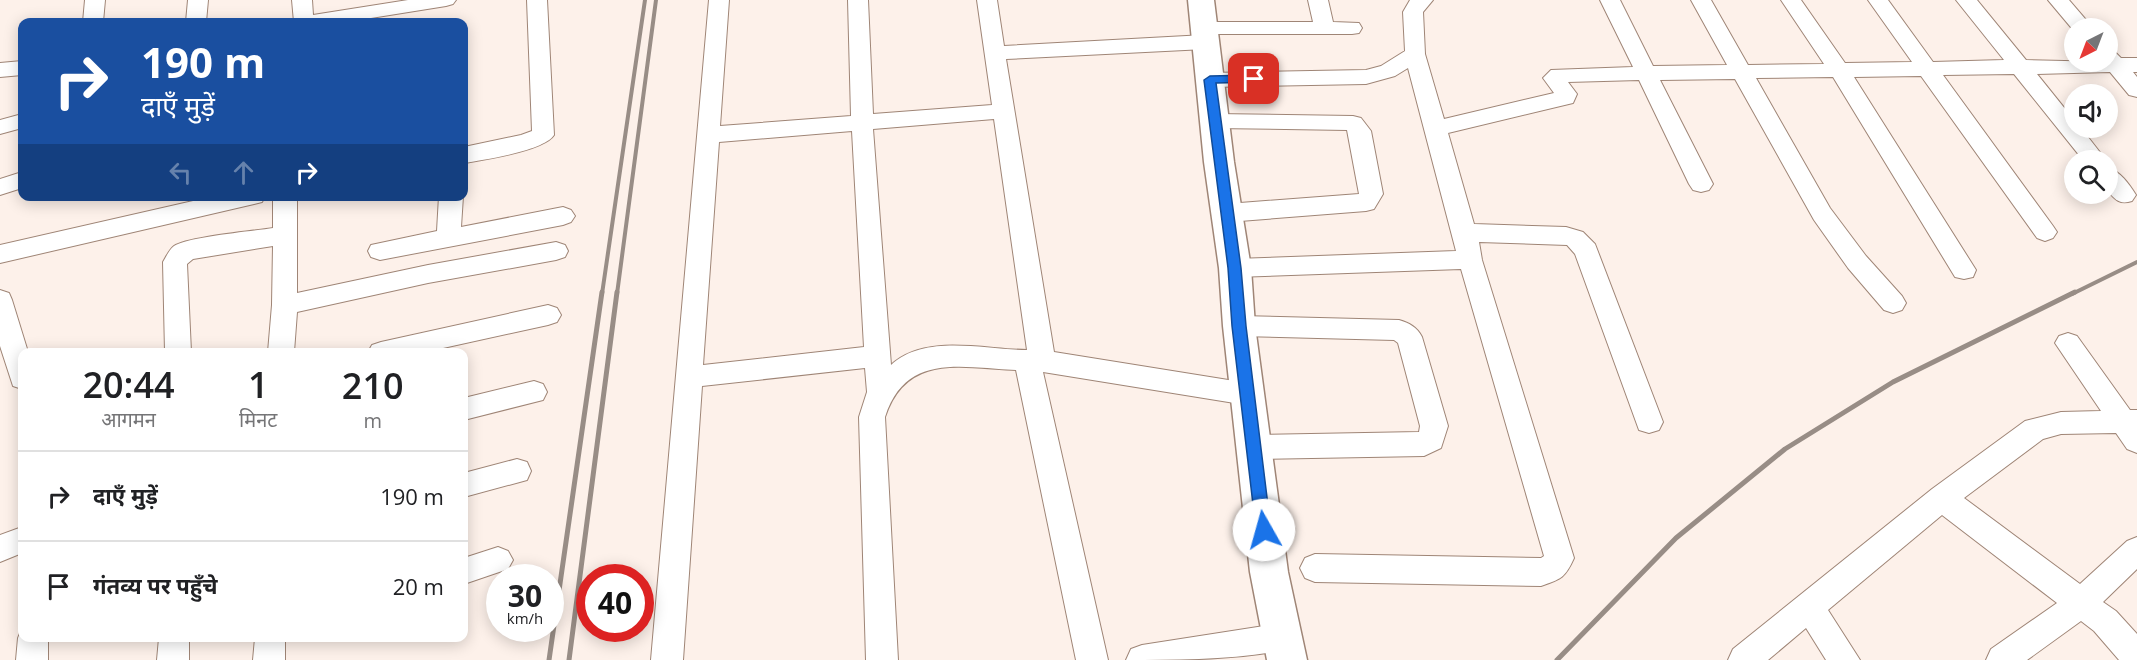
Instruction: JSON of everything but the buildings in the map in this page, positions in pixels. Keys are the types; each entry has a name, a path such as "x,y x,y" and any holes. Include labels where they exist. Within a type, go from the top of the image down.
{"street":[{"path":"93,18 95,0"},
{"path":"196,18 198,0"},
{"path":"302,0 304,18"},
{"path":"362,18 391,4 444,0 441,18"},
{"path":"468,154 526,142 543,135 537,0"},
{"path":"667,660 718,0"},
{"path":"858,0 862,122 880,392 872,417 882,660"},
{"path":"987,0 1004,111 1034,361 1092,660"},
{"path":"1318,0 1324,28"},
{"path":"1315,568 1541,572 1553,568 1559,558 1470,260 1465,233 1415,54 1413,12 1416,5 1423,0"},
{"path":"1610,0 1701,184"},
{"path":"1701,0 1822,214 1852,255 1893,303"},
{"path":"1791,0 1838,68 1964,270"},
{"path":"1878,0 2045,232"},
{"path":"1966,0 2087,150"},
{"path":"2058,0 2074,18"},
{"path":"995,53 1203,23 1352,28"},
{"path":"1142,660 1285,649 1269,572 1239,326 1235,268 1203,23"},
{"path":"1210,80 1366,77 1388,71 1415,54"},
{"path":"2118,62 2137,65"},
{"path":"1436,128 1565,98 1566,94 1554,78 1558,75 2064,64"},
{"path":"0,70 18,68"},
{"path":"2118,69 2137,90"},
{"path":"708,135 1004,111"},
{"path":"1214,121 1353,123 1360,131 1371,194 1366,203 1227,213"},
{"path":"0,127 18,122"},
{"path":"0,187 18,181"},
{"path":"2118,188 2124,195"},
{"path":"0,254 186,204 212,201"},
{"path":"280,348 285,305 285,201"},
{"path":"449,238 451,201"},
{"path":"380,251 563,216"},
{"path":"1465,233 1566,236 1581,243 1586,250 1648,422"},
{"path":"178,348 175,262 178,257 190,250 284,235"},
{"path":"285,305 428,274 556,251"},
{"path":"1235,268 1470,260"},
{"path":"0,300 5,337 18,368"},
{"path":"399,348 548,315"},
{"path":"1239,326 1389,328 1406,333 1434,426 1431,440 1424,444 1253,447"},
{"path":"2068,343 2132,428"},
{"path":"689,377 877,356"},
{"path":"880,392 906,367 924,359 995,357 1247,394"},
{"path":"468,408 534,392"},
{"path":"1744,660 1942,498 2035,429 2061,423 2132,428"},
{"path":"468,484 517,471"},
{"path":"1942,498 2105,621 2137,657"},
{"path":"0,549 18,542"},
{"path":"2002,660 2081,603 2137,550"},
{"path":"468,571 498,560"},
{"path":"1809,607 1844,660"},
{"path":"32,660 33,642"},
{"path":"173,660 174,642"},
{"path":"269,660 270,642"}],"railway":[{"path":"602,294 645,0"},
{"path":"617,294 656,0"},
{"path":"2072,294 2137,262"},
{"path":"549,660 602,292"},
{"path":"569,660 617,292"},
{"path":"1557,660 1676,538 1785,449 1893,382 2075,292"}],"route":[{"path":"1254,79 1210,80 1219,162 1235,268 1239,326 1264,530"}]}
